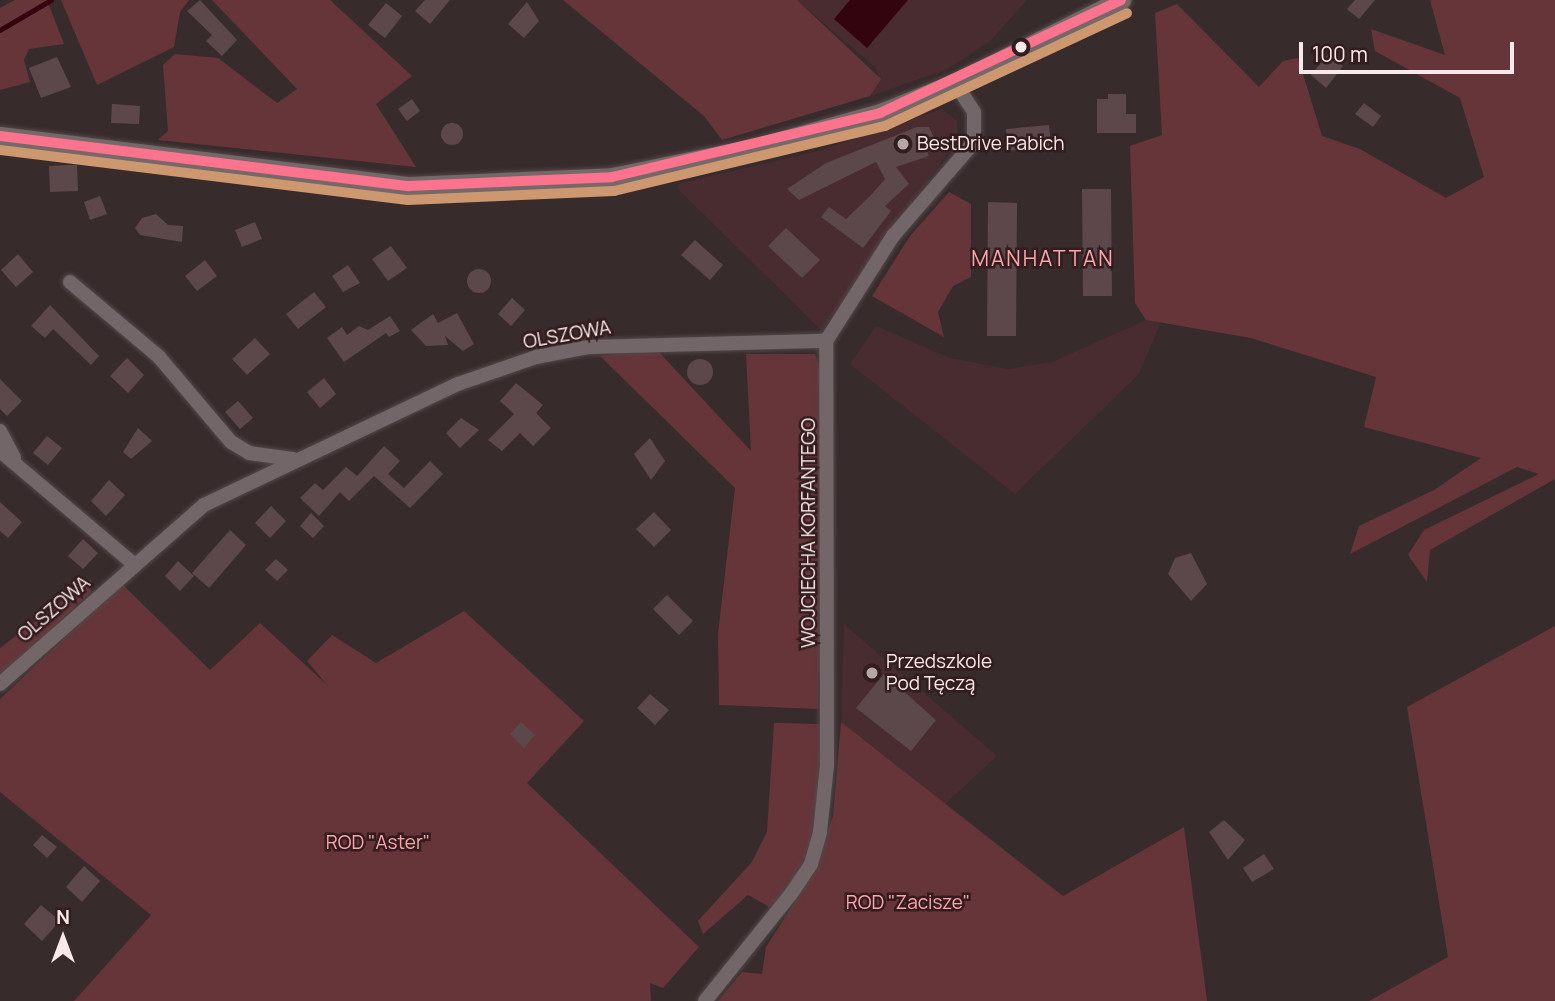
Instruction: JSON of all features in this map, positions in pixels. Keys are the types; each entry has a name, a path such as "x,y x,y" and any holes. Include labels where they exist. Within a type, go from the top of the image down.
{"main road":[{"path":"0,136 372,182 547,185 758,147 956,83 1121,0"}],"street":[{"path":"826,341 893,236 974,142 974,112 956,83"},
{"path":"70,282 159,357 231,442 249,453 293,459"},
{"name":"OLSZOWA","path":"0,684 204,505 293,459 536,356 662,342 826,341"},
{"name":"WOJCIECHA KORFANTEGO","path":"705,1001 791,894 811,864 820,832 828,753 826,341"},
{"path":"0,431 16,461"},
{"path":"0,451 16,461 135,565"}],"shaded area":[{"path":"797,0 1027,0 990,41 946,70 870,96 880,79 875,67"},
{"path":"850,0 908,0 867,48 834,19"},
{"path":"942,109 957,121 957,140 821,330 678,189 677,184 821,150"},
{"path":"1146,320 1161,322 1139,374 1015,494 850,364 876,326 950,358 1008,369 1052,362"},
{"name":"Przedszkole Pod Tęczą","path":"844,624 997,756 942,807 841,722"}],"green space":[{"path":"15,0 47,0 64,44 29,49 24,60 30,82 0,90 0,8"},
{"path":"61,0 189,0 180,12 174,47 97,85"},
{"path":"212,0 330,0 412,76 376,104 416,167 158,140 168,131 163,65 175,54 218,58 277,103 297,89"},
{"path":"563,0 797,0 881,79 870,96 722,140 704,116"},
{"path":"1430,0 1555,0 1555,479 1430,550 1427,582 1408,555 1424,530 1539,474 1517,467 1350,554 1359,526 1434,490 1481,458 1364,427 1376,377 1251,338 1146,320 1135,303 1130,146 1162,135 1155,13 1177,4 1259,87 1283,61 1298,58 1322,136 1360,149 1446,198 1484,177 1460,98 1375,51 1371,29 1445,55"},
{"path":"949,192 971,204 971,277 953,286 938,312 944,337 872,296 910,236"},
{"path":"656,349 751,451 746,354 815,354 823,377 818,709 719,705 718,633 735,488 600,356"},
{"path":"91,579 91,592 0,678 0,648"},
{"name":"ROD \"Aster\"","path":"122,584 210,670 260,623 327,685 307,661 332,635 376,663 464,611 584,721 527,783 699,947 663,988 650,983 651,1001 74,1001 151,915 0,792 0,699"},
{"path":"1555,626 1555,1001 1369,1001 1448,957 1407,707"},
{"name":"ROD \"Zacisze\"","path":"841,722 1063,896 1184,827 1207,1001 718,1001 742,972 762,974 766,947 812,875 833,816"},
{"path":"774,723 821,724 819,797 808,856 773,909 748,895 703,934 698,921 752,862 767,832"}],"building":[{"path":"200,0 237,40 222,56 206,41 212,35 187,11"},
{"path":"425,0 450,0 430,24 415,11"},
{"path":"1355,0 1375,0 1359,19 1347,9"},
{"path":"527,2 539,21 524,38 508,24"},
{"path":"386,3 402,16 385,38 368,25"},
{"path":"1328,54 1343,66 1326,88 1311,75"},
{"path":"57,57 71,87 41,98 29,68"},
{"path":"1108,94 1126,94 1126,114 1136,114 1136,133 1097,133 1097,99 1108,99"},
{"path":"412,99 420,111 407,121 398,109"},
{"path":"1364,103 1381,116 1373,127 1355,114"},
{"path":"112,104 140,106 139,124 111,123"},
{"path":"448,123 456,123 463,130 463,138 456,145 448,145 441,138 441,130"},
{"path":"1049,125 1051,147 1008,151 1006,129"},
{"path":"917,127 929,127 934,138 923,142 929,156 896,167 909,184 885,206 891,211 863,248 821,217 829,207 846,219 872,194 885,179 876,162 799,200 787,189 826,163"},
{"path":"77,165 78,191 50,192 49,166"},
{"path":"1082,189 1111,189 1112,296 1083,296"},
{"path":"100,196 107,214 90,220 84,202"},
{"path":"988,202 1017,203 1016,336 987,336"},
{"path":"156,214 168,225 183,226 182,242 140,235 135,228 142,218"},
{"path":"255,222 262,239 242,247 235,230"},
{"path":"786,228 820,260 802,278 768,246"},
{"path":"695,240 723,265 710,280 681,255"},
{"path":"391,246 407,268 388,281 372,259"},
{"path":"18,254 33,272 16,287 1,270"},
{"path":"205,260 217,276 197,291 185,276"},
{"path":"348,265 360,283 343,292 332,276"},
{"path":"479,269 488,272 491,281 488,290 479,293 470,290 467,281 470,272"},
{"path":"314,292 326,307 298,329 286,314"},
{"path":"512,298 525,310 511,326 498,314"},
{"path":"50,305 99,356 91,365 53,329 45,338 31,326"},
{"path":"457,313 474,344 463,351 445,336 448,345 426,346 411,330 433,314 438,323"},
{"path":"390,316 400,331 389,337 386,333 344,362 327,338 342,327 347,335 359,326 368,330"},
{"path":"255,338 270,354 247,375 232,359"},
{"path":"127,358 144,375 128,393 110,376"},
{"path":"700,359 709,363 713,372 709,381 700,385 691,381 687,372 691,363"},
{"path":"324,378 336,394 320,408 307,392"},
{"path":"0,379 22,401 7,416 0,409"},
{"path":"516,383 543,405 536,413 551,428 533,446 520,433 502,451 488,440 514,414 500,401"},
{"path":"238,401 253,418 240,429 225,412"},
{"path":"461,418 479,430 460,448 446,433"},
{"path":"138,428 152,441 131,459 123,452"},
{"path":"47,436 62,448 48,465 33,453"},
{"path":"650,438 665,461 651,480 634,454"},
{"path":"384,446 400,461 388,474 404,488 430,461 443,474 410,508 374,476 349,501 340,492 319,516 300,498 315,483 323,490 346,467 357,476"},
{"path":"109,480 125,495 106,516 91,501"},
{"path":"0,502 22,522 8,538 0,531"},
{"path":"271,506 286,521 270,538 255,523"},
{"path":"654,512 671,530 654,547 636,529"},
{"path":"311,513 324,526 313,538 300,526"},
{"path":"230,530 246,545 209,588 192,573"},
{"path":"83,539 98,553 83,569 68,556"},
{"path":"1191,553 1207,584 1191,601 1168,574 1175,558"},
{"path":"276,559 288,570 277,581 265,570"},
{"path":"178,561 194,576 180,591 165,576"},
{"path":"667,595 693,621 679,635 653,609"},
{"name":"Przedszkole Pod Tęczą","path":"884,674 936,720 911,751 856,708"},
{"path":"650,694 669,710 655,725 637,708"},
{"path":"521,722 535,735 524,748 510,734"},
{"path":"1224,820 1245,840 1228,860 1209,832"},
{"path":"42,835 57,847 47,858 33,845"},
{"path":"1264,854 1274,869 1252,882 1243,868"},
{"path":"84,866 100,881 82,902 66,887"},
{"path":"41,905 60,921 42,941 24,924"}],"waterway":[{"path":"0,30 51,0"}],"transit line":[{"path":"0,136 409,186 612,177 880,113 1121,0"},
{"path":"0,150 408,200 614,191 885,126 1127,13"}],"place":[{"name":"BestDrive Pabich","path":"903,144"},
{"name":"Przedszkole Pod Tęczą","path":"872,673"}],"district":[{"name":"MANHATTAN","path":"1043,258"}]}
